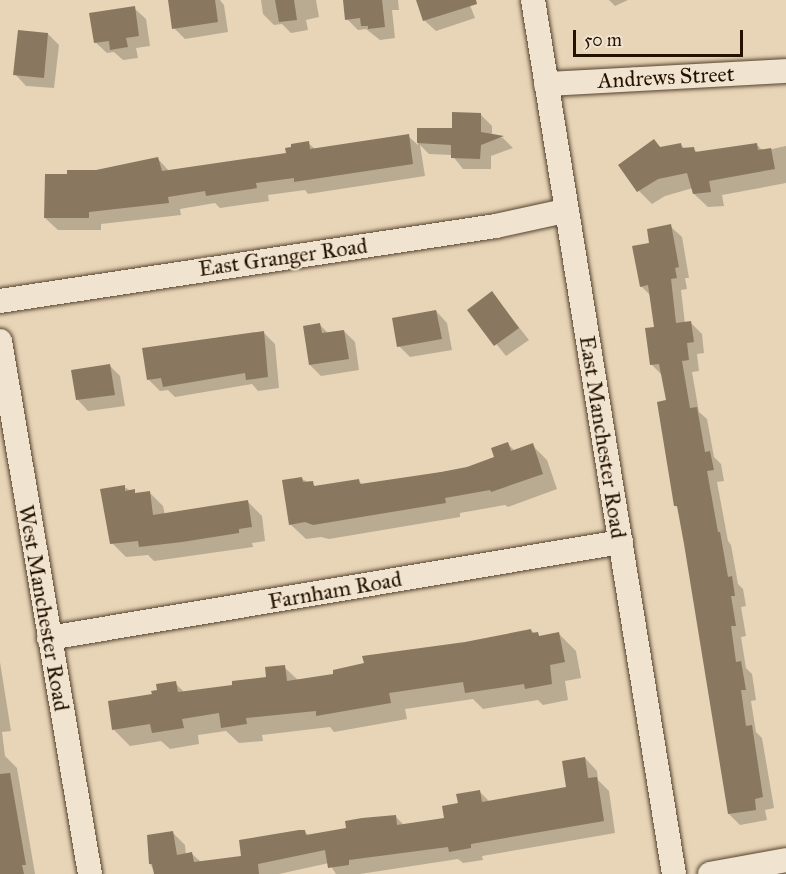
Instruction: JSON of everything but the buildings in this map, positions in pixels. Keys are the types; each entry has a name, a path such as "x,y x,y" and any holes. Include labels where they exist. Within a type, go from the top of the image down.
{"street":[{"name":"East Manchester Road","path":"533,0 565,211 674,874"},
{"name":"Andrews Street","path":"546,84 786,71"},
{"name":"East Granger Road","path":"0,301 496,226 565,211"},
{"name":"West Manchester Road","path":"0,341 5,412 49,638 90,874"},
{"name":"Farnham Road","path":"49,638 621,542"},
{"path":"710,874 786,860"}]}
